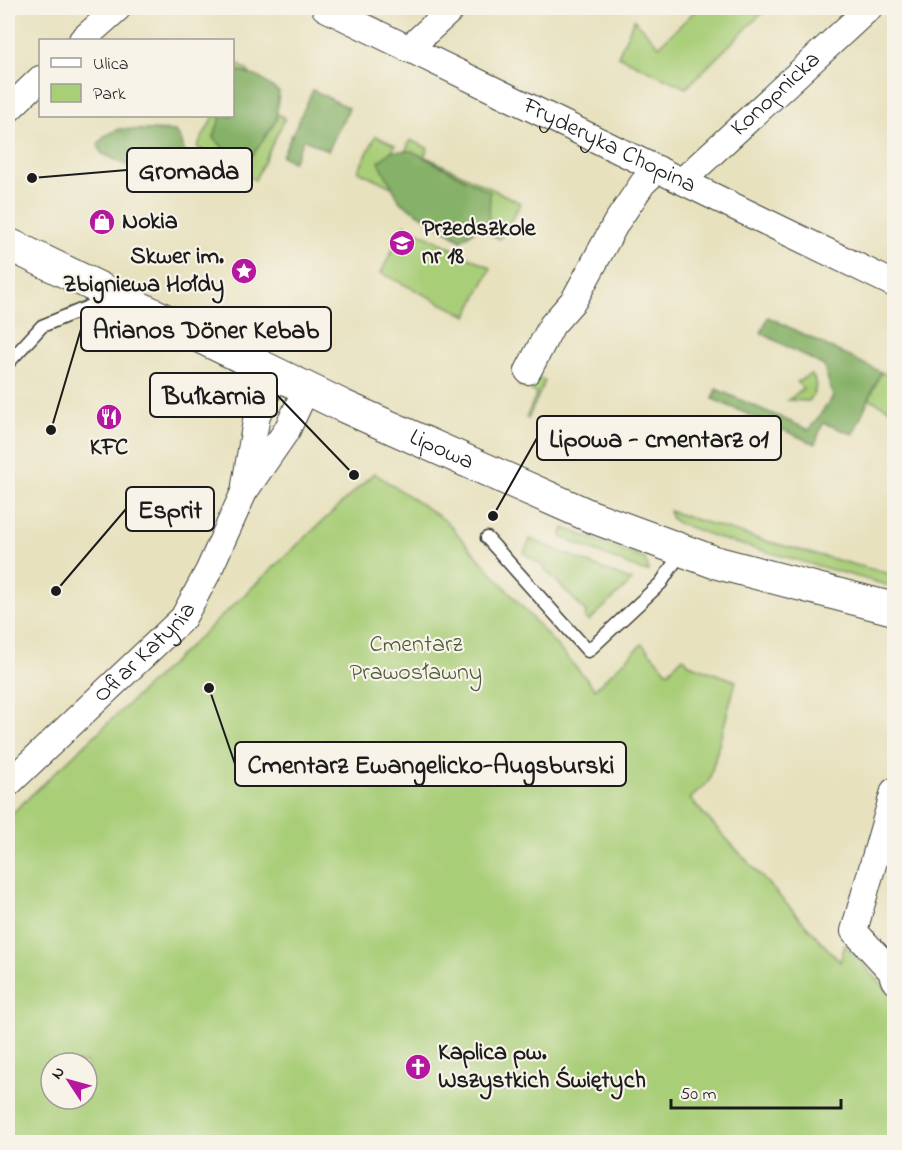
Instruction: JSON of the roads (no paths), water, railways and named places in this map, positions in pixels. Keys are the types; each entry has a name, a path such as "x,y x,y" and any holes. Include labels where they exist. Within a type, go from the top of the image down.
{"street":[{"path":"83,39 118,8"},
{"name":"Fryderyka Chopina","path":"325,8 894,284"},
{"path":"408,49 453,8"},
{"name":"Konopnicka","path":"682,181 869,8"},
{"path":"8,110 39,80"},
{"path":"528,371 552,325 574,300 616,223 643,183 658,169"},
{"name":"Lipowa","path":"8,244 117,295 306,389 490,473 682,551 748,572 894,609"},
{"name":"Ofiar Katynia","path":"244,492 257,415 276,374"},
{"name":"Ofiar Katynia","path":"8,784 183,618 244,492 287,430 306,389"},
{"path":"894,791 854,931 891,971 894,980"}],"lane":[{"path":"8,363 42,326 117,295"},
{"path":"487,538 588,651 661,583 682,551"}],"place":[{"name":"Gromada","path":"32,178"},
{"name":"Nokia","path":"102,222"},
{"name":"Przedszkole nr 18","path":"402,243"},
{"name":"Skwer im. Zbigniewa Hołdy","path":"244,271"},
{"name":"KFC","path":"109,417"},
{"name":"Arianos Döner Kebab","path":"51,430"},
{"name":"Bułkarnia","path":"354,475"},
{"name":"Lipowa - cmentarz 01","path":"493,516"},
{"name":"Esprit","path":"56,591"},
{"name":"Cmentarz Ewangelicko-Augsburski","path":"209,688"},
{"name":"Kaplica pw. Wszystkich Świętych","path":"418,1067"}],"park label":[{"name":"Cmentarz Prawosławny","path":"416,659"}]}
